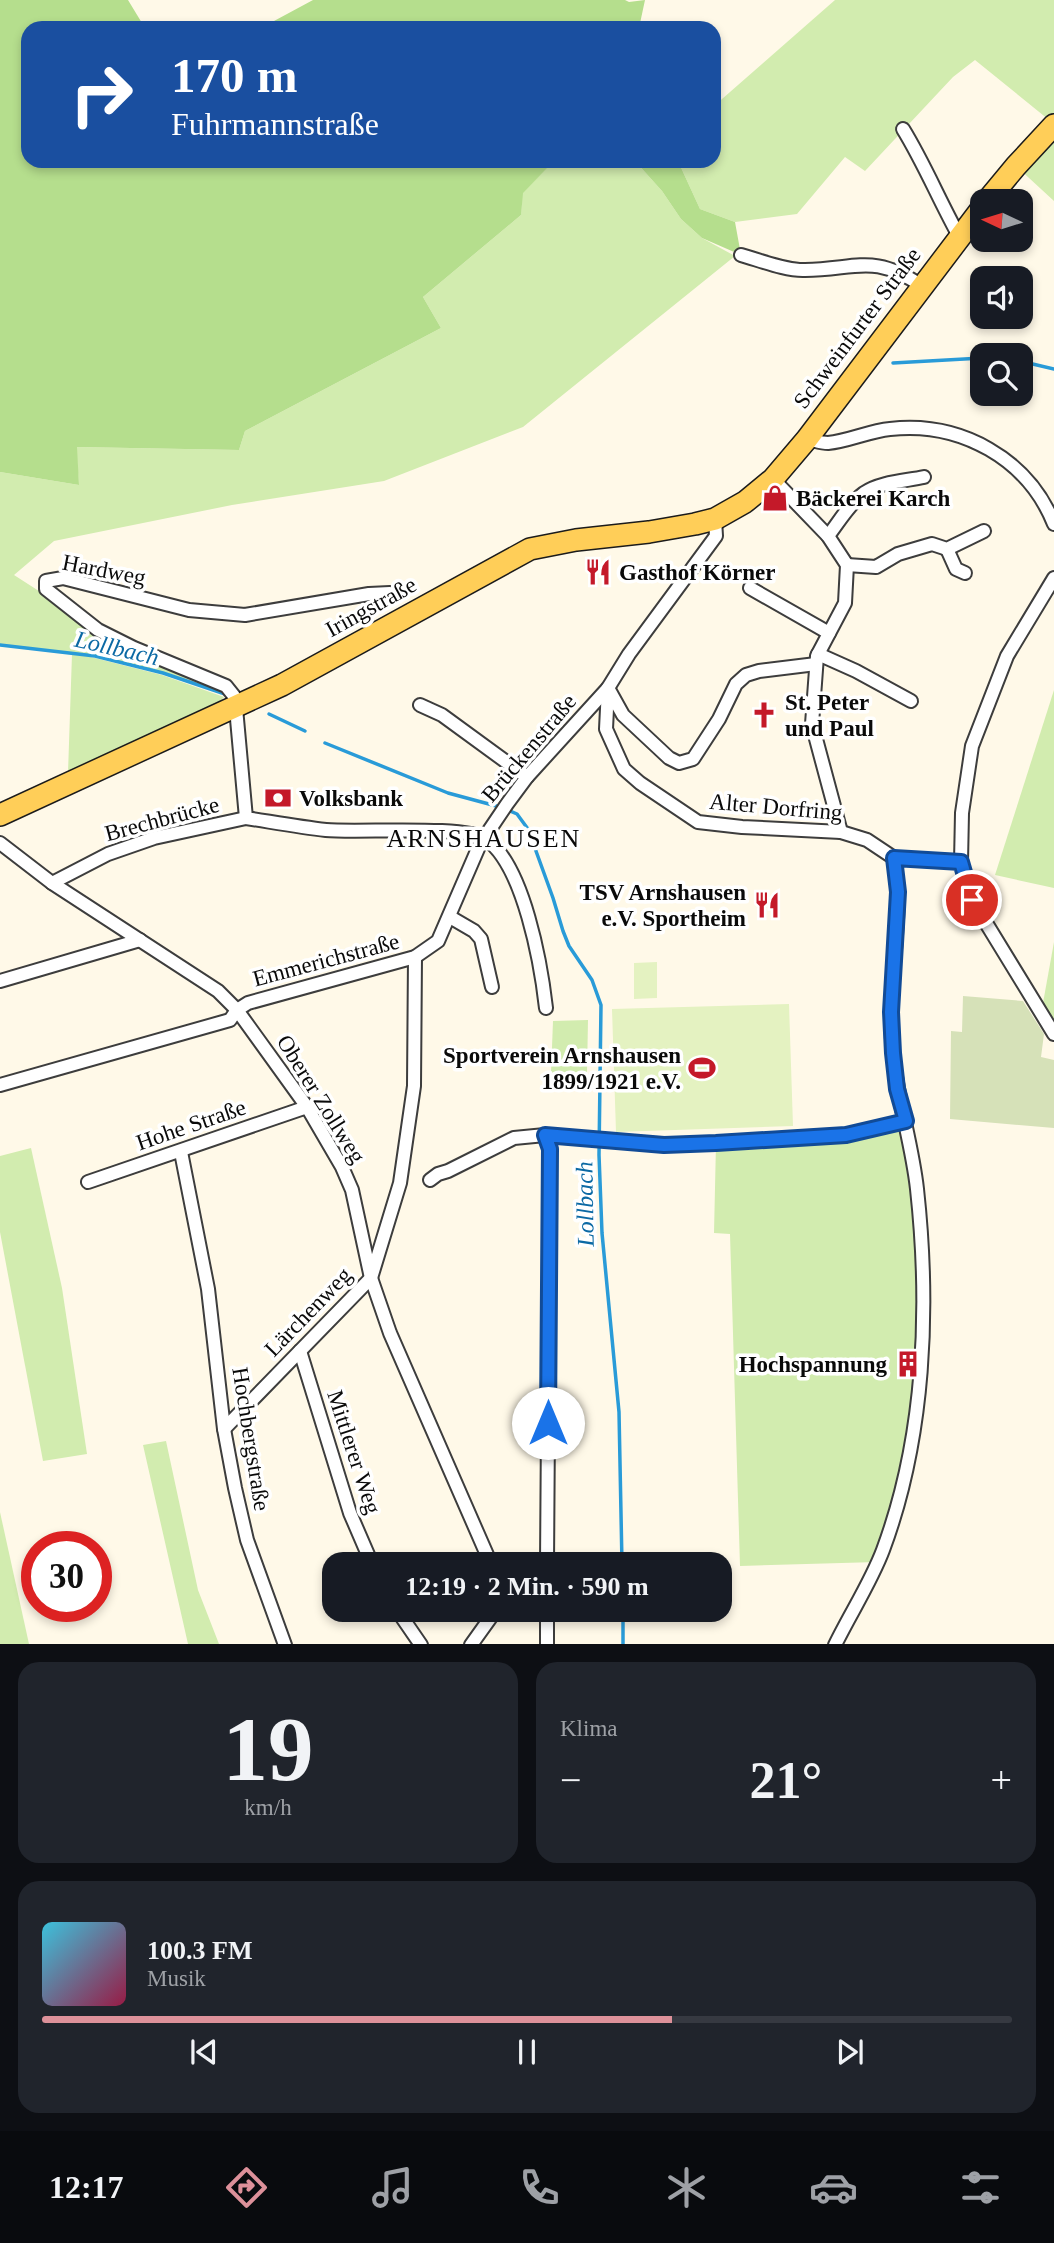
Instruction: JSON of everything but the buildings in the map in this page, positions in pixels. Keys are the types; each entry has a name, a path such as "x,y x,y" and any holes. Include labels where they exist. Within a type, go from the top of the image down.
{"main road":[{"path":"997,189 1054,125"},
{"name":"Schweinfurter Straße","path":"773,479 807,439 970,223"},
{"name":"Iringstraße","path":"0,815 236,708 345,652 530,549 576,540 649,533 715,519 745,502 773,479"}],"street":[{"path":"903,129 925,165 944,210 959,236"},
{"path":"741,255 802,271 869,264 892,269 922,286"},
{"path":"807,439 826,443 892,429 936,431 961,437 987,447 1032,483 1054,524"},
{"path":"828,536 853,503 865,493 874,488 923,477"},
{"path":"773,479 828,536 846,565 845,603 817,659 811,724 841,832"},
{"name":"Alter Dorfring","path":"715,519 716,536 629,654 608,688 606,729 624,769 678,810 705,824 841,832 867,840 894,858 961,862"},
{"path":"846,565 876,567 898,554 932,544 947,549 984,531"},
{"path":"947,549 956,569 965,573"},
{"name":"Hardweg","path":"236,708 234,696 226,686 98,630 46,589 46,581 63,578 189,610 245,615 369,594 390,593"},
{"path":"1054,578 1007,656 972,746 962,814 961,862 972,900 1054,1034"},
{"path":"750,588 829,632"},
{"path":"608,688 624,715 669,758 679,763 693,759 719,719 736,684 746,675 759,671 817,659 856,671 911,701"},
{"name":"Brückenstraße","path":"484,838 527,777 608,688"},
{"path":"420,705 442,715 527,777"},
{"path":"236,708 246,818"},
{"name":"Brechbrücke","path":"52,883 108,854 142,842 246,818 327,830 450,832 484,838"},
{"path":"484,838 503,856 517,886 529,920 547,1008"},
{"name":"Emmerichstraße","path":"0,1085 230,1020 237,1010 248,1003 415,957 438,941 484,838"},
{"name":"Oberer Zollweg","path":"0,844 52,883 218,991 237,1010 307,1107 352,1190 371,1278 390,1333 486,1552"},
{"path":"835,1644 883,1552 911,1453 925,1306 917,1188 906,1121 897,1089 893,1053 891,1012 898,892 894,858"},
{"path":"450,917 474,931 481,939 492,987"},
{"path":"0,981 140,940"},
{"name":"Lärchenweg","path":"225,1429 371,1278 400,1183 414,1086 415,957"},
{"name":"Hohe Straße","path":"88,1182 307,1107"},
{"path":"430,1180 514,1138 545,1135 664,1145 716,1143 846,1135 906,1121"},
{"path":"545,1135 550,1149 547,1552"},
{"name":"Hochbergstraße","path":"181,1152 208,1289 225,1429 247,1540 285,1644"},
{"name":"Mittlerer Weg","path":"300,1351 350,1513 367,1552"},
{"path":"405,1622 421,1644"},
{"path":"471,1644 487,1622"},
{"path":"547,1622 547,1644"}],"green space":[{"path":"0,0 128,0 141,21 21,21 21,168 547,168 523,193 521,215 423,297 441,328 245,431 239,450 77,447 79,485 0,472"},
{"path":"313,0 645,0 640,21 274,21"},
{"path":"835,0 1054,0 1054,124 975,60 953,77 865,171 845,157 797,214 735,222 700,209 681,168 721,168 721,100"},
{"path":"1054,124 1054,201 1016,166"},
{"path":"547,168 641,168 662,191 681,219 702,238 735,256 523,427 384,481 232,505 54,541 14,575 42,593 224,691 225,694 137,666 83,655 162,675 224,697 219,703 68,773 72,654 0,645 0,472 79,485 76,447 239,450 245,431 441,328 423,297 521,215 522,193"},
{"path":"641,168 681,168 700,209 735,222 741,255 702,238 681,219 662,191"},
{"path":"1054,690 1054,888 995,875"},
{"path":"1054,942 1054,1034 1041,1014"},
{"path":"657,962 657,998 634,999 634,963"},
{"path":"963,996 1023,1001 1044,1034 1041,1057 1054,1060 1054,1128 950,1119 951,1031 962,1032"},
{"name":"Sportverein Arnshausen 1899/1921 e.V.","path":"789,1004 793,1126 616,1132 612,1009"},
{"path":"588,1020 587,1073 551,1073 553,1021"},
{"path":"906,1121 925,1306 911,1453 877,1562 740,1566 730,1234 714,1233 716,1143 809,1135"},
{"path":"31,1148 62,1288 87,1454 43,1461 0,1232 0,1156"},
{"path":"166,1441 198,1590 219,1644 188,1644 143,1445"},
{"path":"0,1512 21,1608 21,1622 24,1622 29,1644 0,1644"}],"waterway":[{"path":"893,363 970,359"},
{"path":"1033,364 1054,369"},
{"name":"Lollbach","path":"0,645 95,656 163,673 225,694"},
{"name":"Lollbach","path":"269,714 305,731"},
{"name":"Lollbach","path":"325,743 448,793 500,807"},
{"name":"Lollbach","path":"508,810 517,814 528,829 569,946 592,980 601,1005 599,1155 602,1233 619,1412 622,1552"},
{"name":"Lollbach","path":"623,1622 623,1644"}],"place":[{"name":"Bäckerei Karch","path":"775,498"},
{"name":"Gasthof Körner","path":"598,572"},
{"name":"St. Peter und Paul","path":"764,715"},
{"name":"Volksbank","path":"278,798"},
{"name":"TSV Arnshausen e.V. Sportheim","path":"767,905"},
{"name":"Sportverein Arnshausen 1899/1921 e.V.","path":"702,1068"},
{"name":"Hochspannung","path":"908,1364"}],"district":[{"name":"ARNSHAUSEN","path":"484,838"}],"route":[{"path":"548,1423 550,1149 545,1135 664,1145 716,1143 846,1135 906,1121 897,1089 891,1012 898,892 894,858 961,862 972,900"}]}
